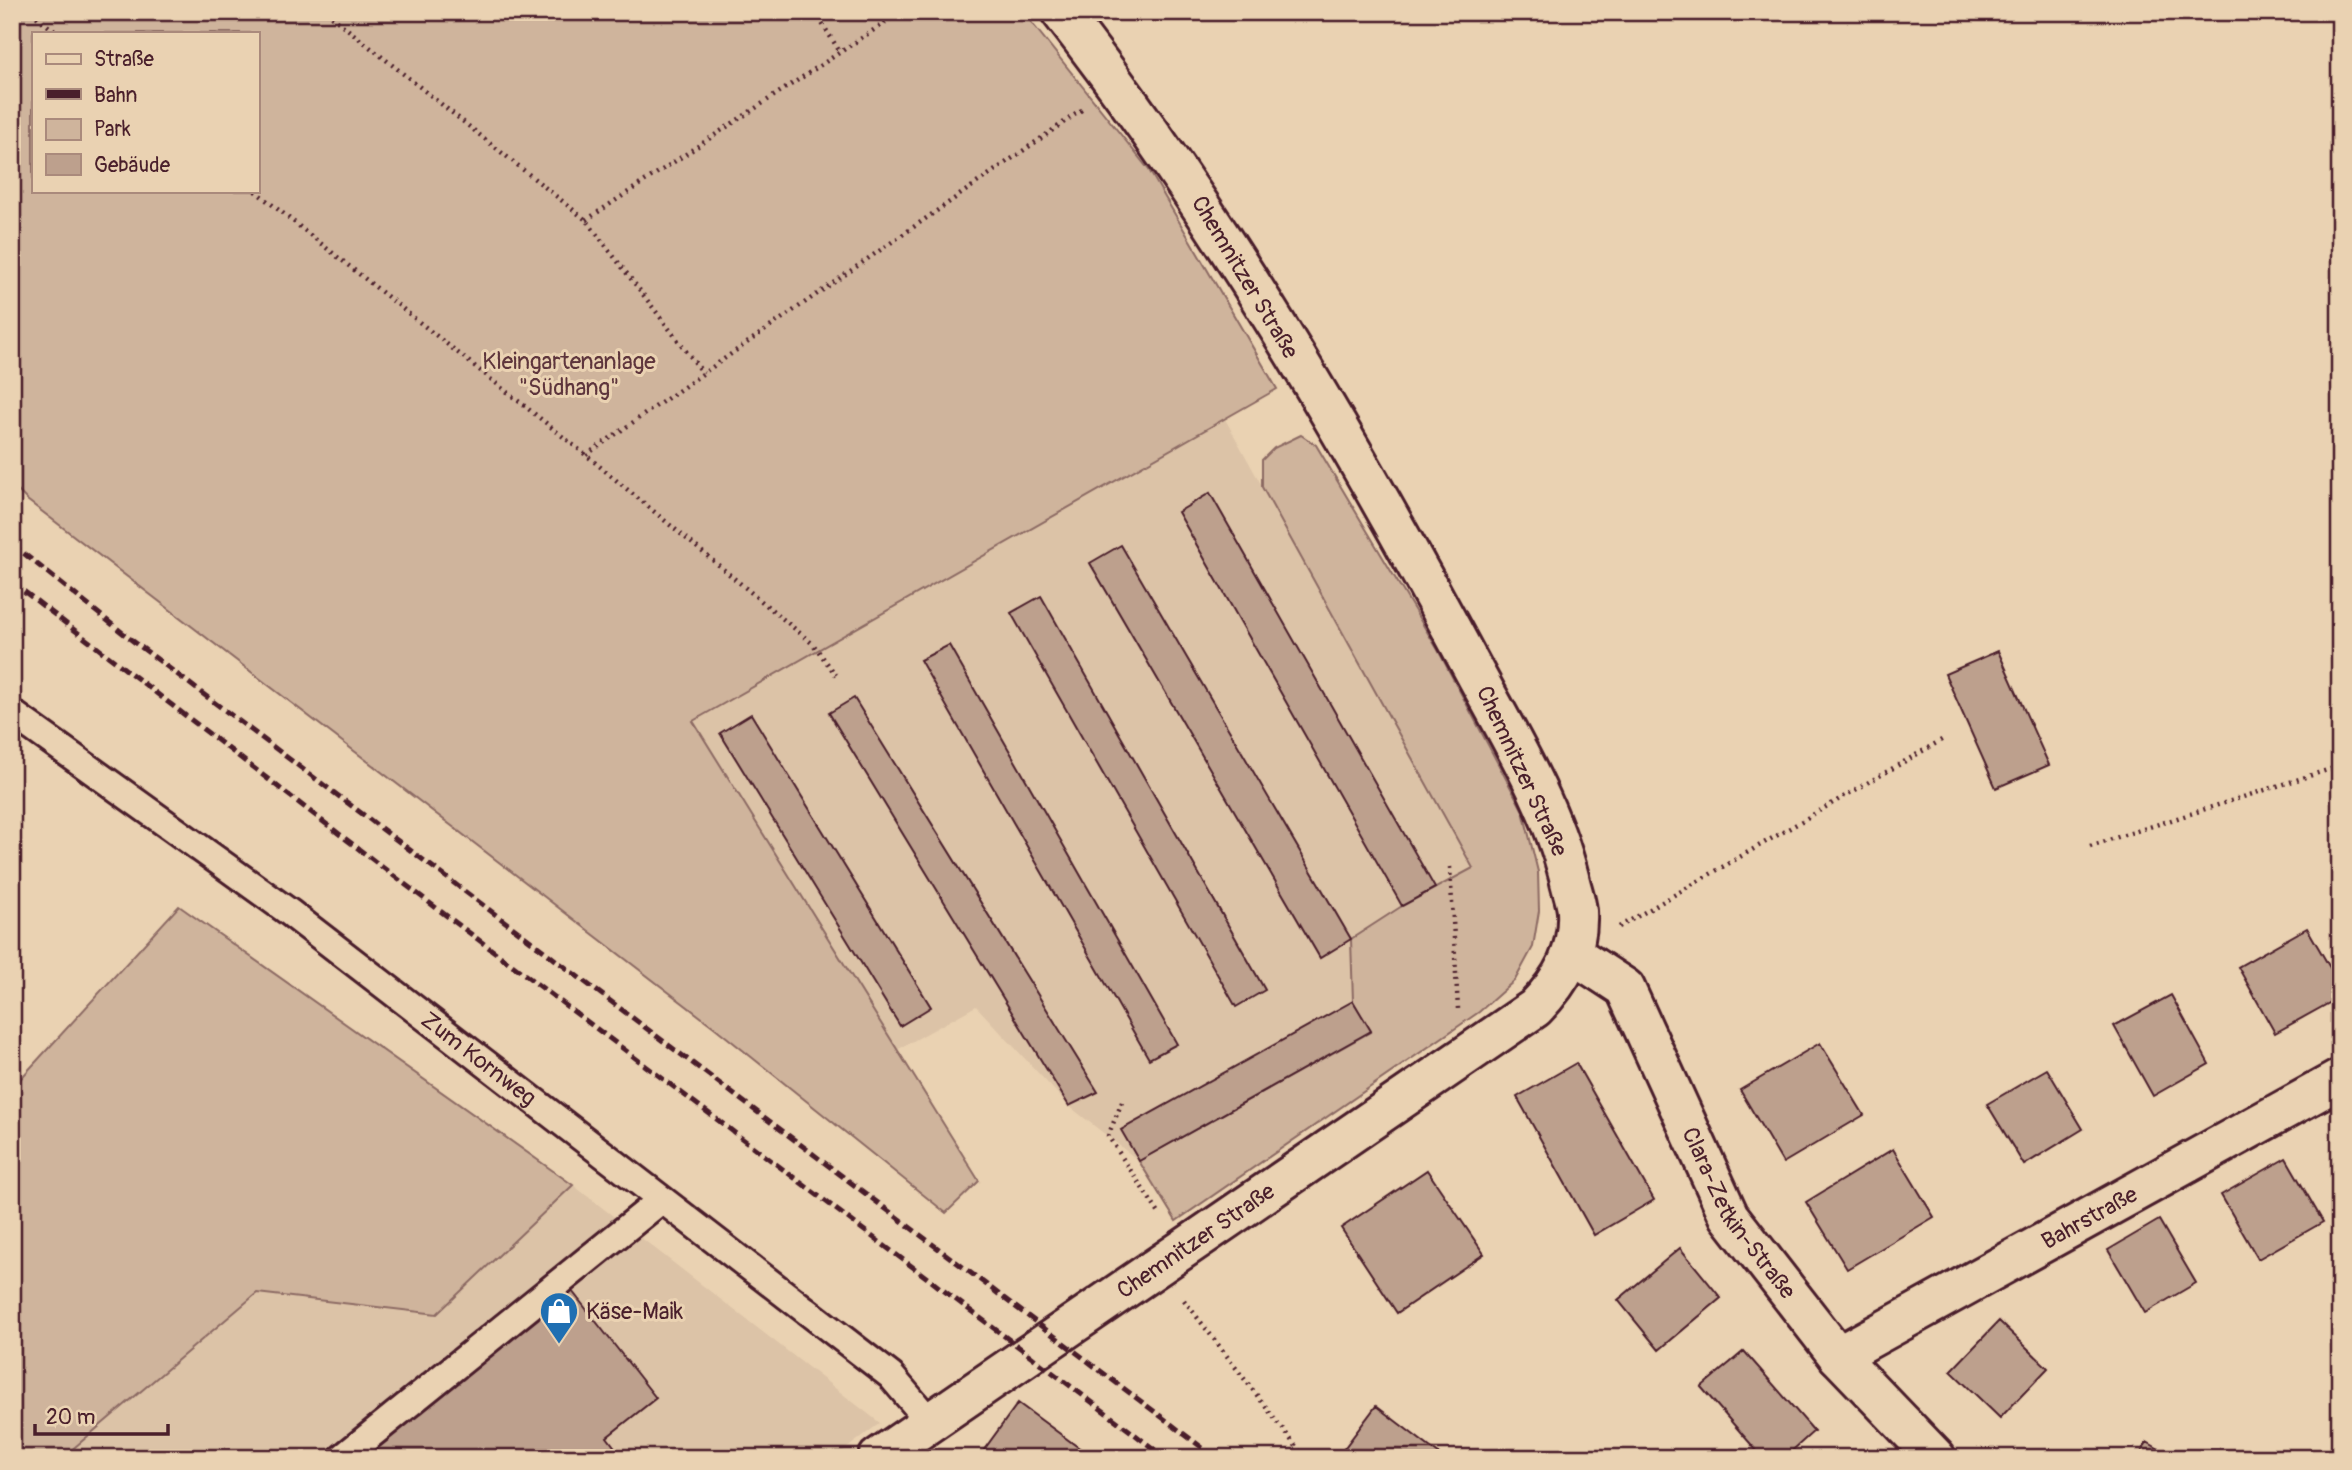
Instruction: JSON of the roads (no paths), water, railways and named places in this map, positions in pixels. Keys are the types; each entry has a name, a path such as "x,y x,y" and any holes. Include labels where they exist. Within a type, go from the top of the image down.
{"street":[{"name":"Chemnitzer Straße","path":"878,1458 1169,1256 1535,1008 1558,985 1573,954 1577,910 1562,849 1516,750 1433,594 1188,183 1117,83 1061,12"},
{"name":"Clara-Zetkin-Straße","path":"1573,954 1625,988 1729,1216 1838,1356 1936,1458"},
{"name":"Bahrstraße","path":"1838,1356 2340,1079"}],"lane":[{"name":"Zum Kornweg","path":"12,713 289,912 660,1201 891,1376 930,1422"},
{"path":"342,1458 660,1201"}],"railway":[{"path":"12,544 129,638 1216,1458"},
{"path":"12,582 390,873 1166,1458"}],"place":[{"name":"Käse-Maik","path":"559,1345"}],"park label":[{"name":"Kleingartenanlage \"Südhang\"","path":"569,374"}]}
